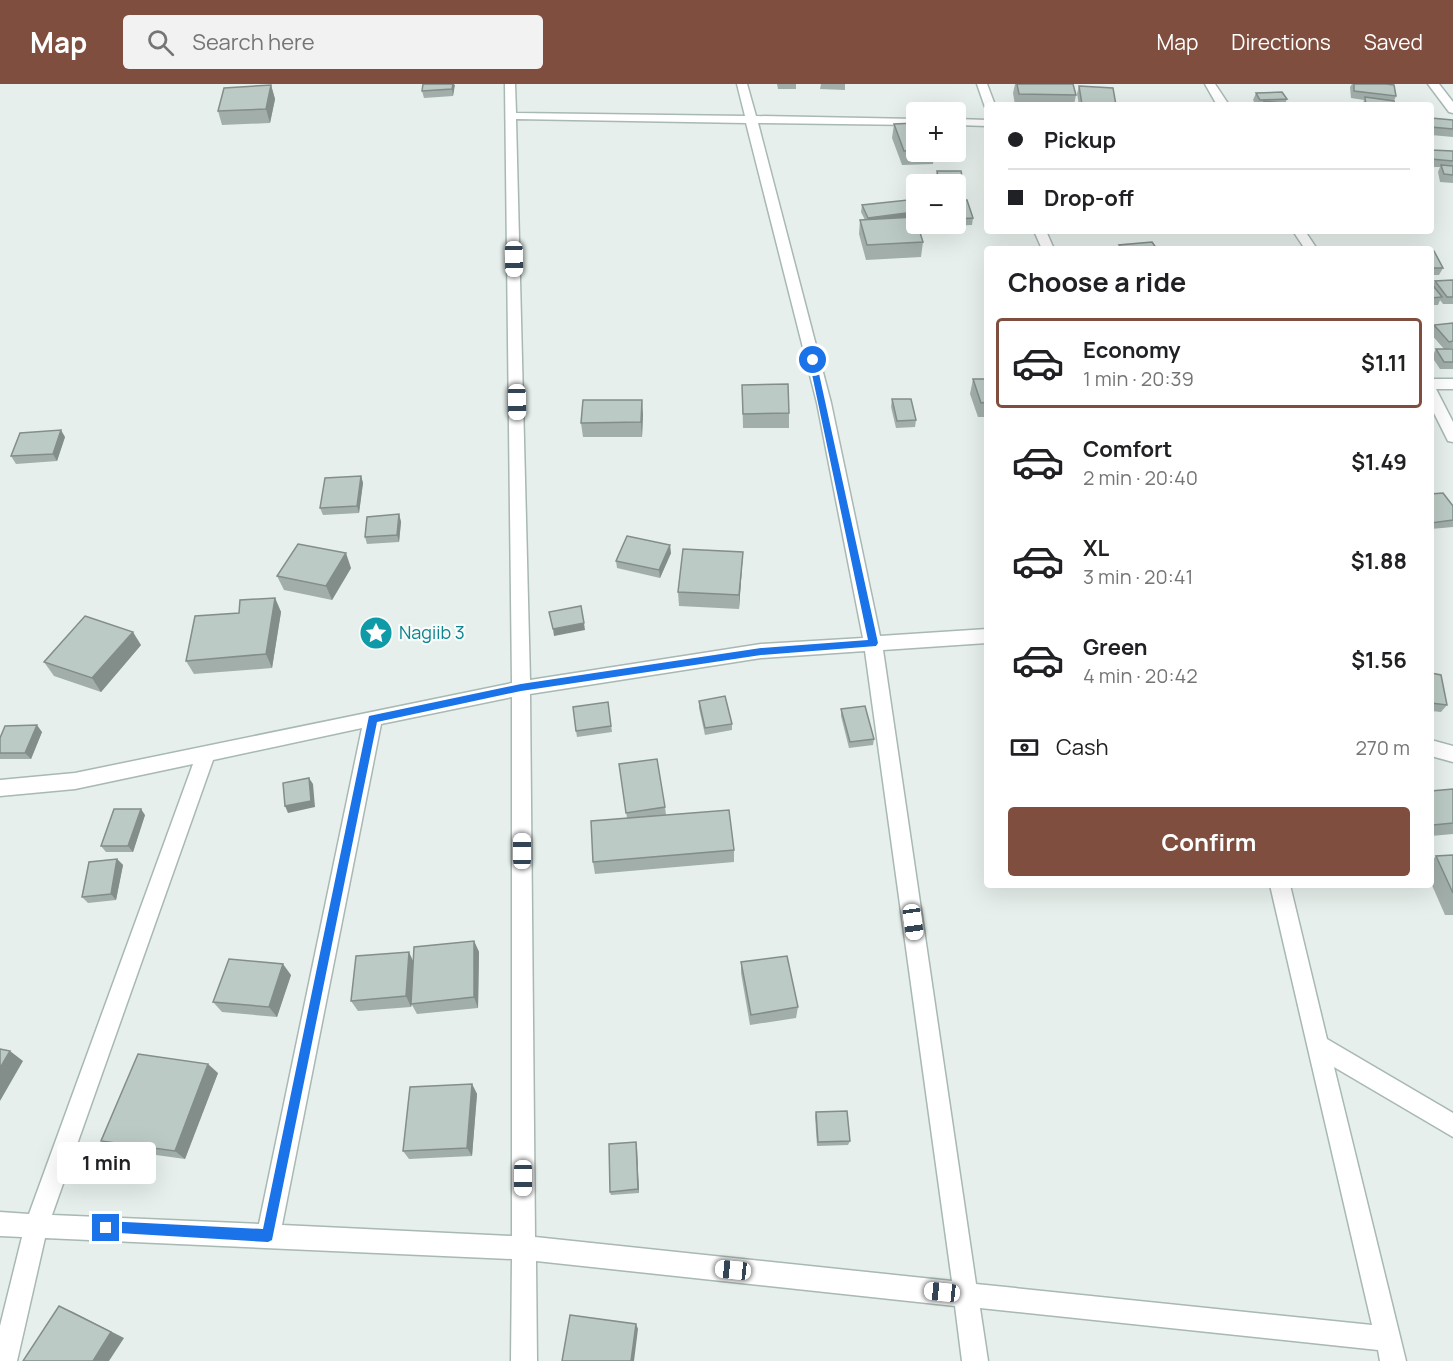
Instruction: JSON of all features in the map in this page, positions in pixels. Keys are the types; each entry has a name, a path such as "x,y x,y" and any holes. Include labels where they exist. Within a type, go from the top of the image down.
{"street":[{"path":"510,84 521,688 524,1361"},
{"path":"742,84 753,119 824,404 873,643 975,1361"},
{"path":"982,84 988,102"},
{"path":"1210,84 1221,102"},
{"path":"1436,89 1453,92"},
{"path":"1436,89 1453,110"},
{"path":"512,116 906,122"},
{"path":"966,122 984,123"},
{"path":"1434,384 1453,384"},
{"path":"1434,398 1453,437"},
{"path":"0,788 75,781 521,688 761,651 984,636"},
{"path":"268,1236 373,719"},
{"path":"1434,749 1453,754"},
{"path":"4,1361 37,1224 206,754"},
{"path":"0,1224 523,1248 966,1294 1390,1350 1281,888"},
{"path":"1318,1045 1453,1126"}],"building":[{"path":"423,84 453,84 452,89 422,91"},
{"path":"1017,84 1073,84 1076,95 1019,94"},
{"path":"1354,84 1394,85 1396,96 1354,91"},
{"path":"271,85 266,109 218,111 224,88"},
{"path":"1079,86 1113,88 1115,102 1082,102"},
{"path":"1282,92 1287,99 1260,100 1256,93"},
{"path":"1365,97 1394,102 1366,102"},
{"path":"1434,118 1453,120 1453,129 1434,127"},
{"path":"906,123 906,151 904,151 894,124"},
{"path":"1434,150 1453,151 1453,161 1434,159"},
{"path":"1441,165 1453,166 1453,175 1444,174"},
{"path":"937,171 961,171 962,174 937,174"},
{"path":"906,200 906,213 868,218 862,205"},
{"path":"966,200 967,200 973,218 966,218"},
{"path":"906,217 906,234 920,234 923,242 867,245 860,220"},
{"path":"1152,242 1155,246 1120,246"},
{"path":"1434,251 1443,268 1434,268"},
{"path":"1453,280 1453,297 1447,297 1435,281"},
{"path":"1434,287 1442,297 1434,298"},
{"path":"1453,323 1453,341 1449,342 1434,325"},
{"path":"1436,349 1453,349 1453,362 1444,362"},
{"path":"973,379 984,379 984,402 981,403"},
{"path":"788,384 789,413 743,414 742,385"},
{"path":"892,399 911,399 916,420 897,421"},
{"path":"583,400 642,400 641,422 581,423"},
{"path":"61,430 53,454 11,456 20,433"},
{"path":"361,476 357,506 320,508 325,478"},
{"path":"1443,493 1453,506 1453,520 1434,523 1434,494"},
{"path":"399,514 397,535 365,537 367,517"},
{"path":"627,536 670,545 659,570 616,561"},
{"path":"298,544 346,553 326,586 277,576"},
{"path":"683,549 743,552 739,595 678,592"},
{"path":"275,598 266,654 186,661 195,616 239,613 240,600"},
{"path":"581,606 584,623 553,629 549,612"},
{"path":"85,616 133,632 92,678 44,662"},
{"path":"1434,674 1441,675 1447,705 1434,703"},
{"path":"725,696 732,724 705,728 699,701"},
{"path":"608,702 611,726 576,731 573,707"},
{"path":"865,706 874,739 850,742 841,709"},
{"path":"37,725 25,753 0,753 0,738 5,726"},
{"path":"657,759 665,807 626,813 619,764"},
{"path":"309,778 311,801 285,806 283,783"},
{"path":"1453,789 1453,823 1434,825 1434,791"},
{"path":"114,809 141,809 128,846 101,846"},
{"path":"729,810 734,850 593,862 591,821"},
{"path":"1453,855 1453,893 1436,856"},
{"path":"117,859 111,894 82,897 89,862"},
{"path":"474,941 474,997 411,1004 414,947"},
{"path":"409,952 406,996 351,1001 356,956"},
{"path":"787,956 798,1007 751,1015 741,962"},
{"path":"229,959 283,964 269,1007 213,1002"},
{"path":"0,1049 10,1051 0,1068"},
{"path":"138,1054 208,1064 175,1151 101,1141"},
{"path":"472,1084 467,1148 403,1151 410,1087"},
{"path":"847,1111 850,1141 818,1142 816,1112"},
{"path":"636,1142 638,1189 610,1192 609,1144"},
{"path":"59,1306 111,1332 93,1361 23,1361"},
{"path":"570,1315 636,1324 631,1361 562,1361"}],"place":[{"name":"Nagiib 3","path":"376,633"}],"route":[{"path":"106,1228 268,1236 373,719 521,688 761,651 873,643 813,360"}]}
